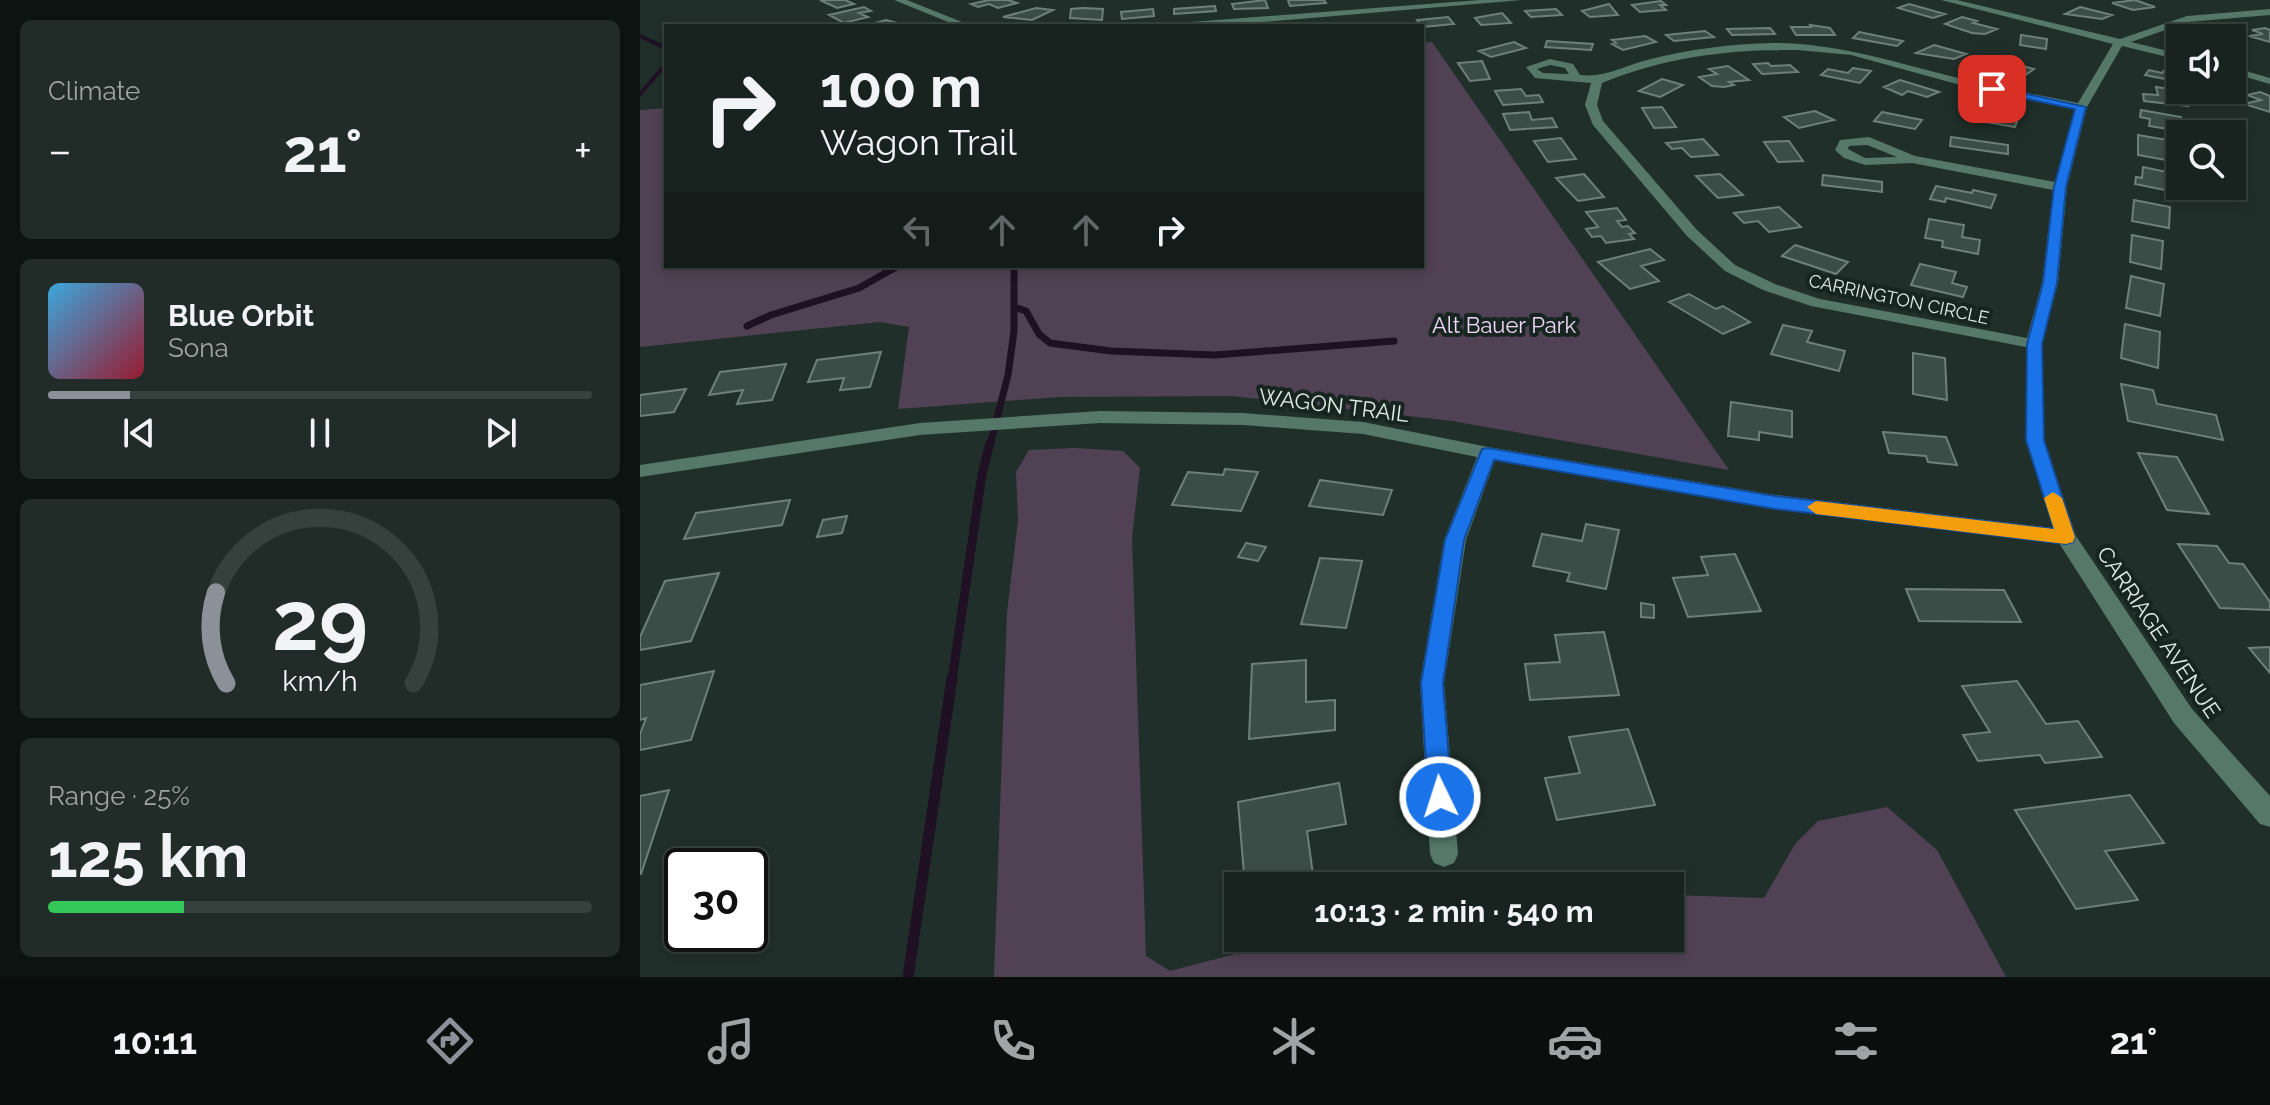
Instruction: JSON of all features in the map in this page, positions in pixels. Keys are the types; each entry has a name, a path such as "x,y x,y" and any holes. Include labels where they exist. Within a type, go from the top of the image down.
{"street":[{"path":"899,0 962,24"},
{"path":"1204,24 1517,0"},
{"path":"1946,0 2166,54"},
{"path":"2119,43 2187,19 2270,12"},
{"name":"CARRIAGE AVENUE","path":"2119,43 2081,107 2060,187 2050,283 2034,344 2035,440 2066,537 2183,716 2270,815"},
{"path":"1575,75 1597,81 1622,70 1700,53 1762,48 1824,48 2081,107"},
{"path":"2246,74 2270,81"},
{"name":"CARRINGTON CIRCLE","path":"1597,81 1591,105 1597,122 1692,233 1730,268 1769,287 1817,303 2034,344"},
{"path":"1912,159 2060,187"},
{"name":"WAGON TRAIL","path":"640,471 920,429 1100,417 1243,419 1363,428 1488,453 1775,502 2066,537"},
{"path":"1444,854 1432,683 1455,540 1488,453"}],"green space":[{"name":"Alt Bauer Park","path":"1432,42 1729,470 1452,421 1232,396 1060,397 898,409 909,327 880,322 640,347 640,110 664,108 664,268 1424,268 1424,43"},
{"path":"1075,448 1123,451 1140,468 1132,538 1146,956 1170,971 1243,952 1684,952 1684,895 1764,898 1795,844 1818,821 1887,807 1937,850 2006,977 994,977 1007,613 1018,520 1016,472 1029,450"}],"building":[{"path":"820,0 845,0 854,4 837,8"},
{"path":"989,0 1017,3 998,8 989,4 978,7 971,4"},
{"path":"1265,0 1268,8 1234,9 1232,4"},
{"path":"1288,0 1324,0 1326,3 1290,6"},
{"path":"2135,0 2155,7 2133,10 2112,3"},
{"path":"1661,1 1666,5 1660,5 1666,10 1640,12 1632,5"},
{"path":"1609,4 1618,15 1590,17 1582,11"},
{"path":"1909,4 1945,14 1933,18 1898,8"},
{"path":"1215,6 1216,11 1174,14 1174,9"},
{"path":"864,7 871,11 859,13 868,17 844,23 829,15"},
{"path":"2080,7 2112,15 2102,19 2065,14"},
{"path":"1036,8 1053,10 1032,20 1003,17"},
{"path":"1071,9 1103,9 1102,20 1070,18"},
{"path":"1153,9 1154,16 1122,19 1121,12"},
{"path":"1556,9 1562,15 1531,17 1525,11"},
{"path":"1502,13 1511,23 1481,25 1475,18"},
{"path":"1448,17 1454,24 1424,27 1417,20"},
{"path":"1962,17 1997,29 1985,34 1972,33 1945,24"},
{"path":"886,20 903,24 872,24"},
{"path":"1810,25 1830,28 1835,35 1796,35 1791,27"},
{"path":"1770,28 1775,34 1732,35 1727,29"},
{"path":"2252,30 2270,30 2270,42 2249,36 2263,34"},
{"path":"1705,31 1714,37 1674,41 1666,35"},
{"path":"1859,32 1903,41 1897,46 1853,38"},
{"path":"2021,35 2047,39 2046,49 2020,45"},
{"path":"1645,36 1656,42 1623,50 1612,44 1616,43 1612,40"},
{"path":"1547,41 1593,44 1591,50 1545,47"},
{"path":"1514,42 1526,48 1491,57 1479,51"},
{"path":"1934,45 1966,54 1954,59 1916,53"},
{"path":"1999,60 2034,69 2024,76 1983,70"},
{"path":"1482,61 1490,79 1470,81 1458,63"},
{"path":"1768,63 1771,66 1790,65 1798,72 1762,74 1753,64"},
{"path":"1728,66 1749,80 1729,82 1734,85 1724,87 1712,86 1699,77 1717,74 1709,69"},
{"path":"1853,68 1871,71 1860,83 1821,75 1828,69 1848,73"},
{"path":"2166,68 2166,79 2145,75 2149,70 2162,73"},
{"path":"1662,79 1683,85 1660,97 1639,91"},
{"path":"1900,80 1939,92 1927,97 1908,91 1902,95 1884,87"},
{"path":"2156,87 2166,88 2166,104 2144,101 2143,94 2158,95"},
{"path":"1521,89 1526,96 1539,95 1543,102 1503,105 1495,91"},
{"path":"2260,92 2270,96 2270,112 2244,104 2261,100 2247,95"},
{"path":"1993,105 2021,110 2015,127 1986,122"},
{"path":"1662,107 1676,127 1654,128 1642,108"},
{"path":"2141,110 2181,117 2181,120 2166,120 2166,129 2149,126 2150,119 2140,117"},
{"path":"1815,111 1834,120 1799,128 1784,117"},
{"path":"1529,112 1532,120 1552,118 1557,127 1510,130 1503,114"},
{"path":"1882,112 1922,120 1915,129 1874,121"},
{"path":"2138,135 2166,140 2166,160 2138,155"},
{"path":"1951,137 2008,145 2008,154 1950,146"},
{"path":"1561,138 1576,159 1548,162 1534,141"},
{"path":"1703,139 1718,155 1691,157 1682,148 1672,149 1666,143"},
{"path":"1789,141 1803,161 1778,162 1764,142"},
{"path":"2143,167 2166,172 2166,190 2135,184 2136,177 2142,178"},
{"path":"1584,174 1604,197 1578,201 1556,178"},
{"path":"1720,174 1743,195 1718,198 1696,176"},
{"path":"1823,175 1882,182 1882,192 1822,185"},
{"path":"1936,186 1996,195 1991,208 1946,198 1945,202 1930,199"},
{"path":"2134,200 2170,207 2169,228 2132,221"},
{"path":"1779,207 1801,227 1769,232 1758,221 1744,223 1734,213"},
{"path":"1617,208 1626,220 1617,221 1635,233 1629,234 1634,239 1606,243 1601,236 1592,237 1586,229 1598,227 1586,212"},
{"path":"1929,219 1964,225 1962,237 1980,240 1978,254 1942,247 1943,241 1925,238"},
{"path":"2132,235 2163,241 2161,269 2130,262"},
{"path":"1795,245 1848,262 1836,274 1782,256"},
{"path":"1650,249 1664,260 1641,266 1659,281 1630,289 1598,262"},
{"path":"1920,264 1956,272 1952,283 1967,287 1963,297 1911,285"},
{"path":"2131,276 2164,284 2160,316 2126,308"},
{"path":"1689,294 1716,309 1723,306 1750,322 1723,334 1669,302"},
{"path":"2125,324 2160,332 2158,368 2121,358"},
{"path":"1783,325 1812,331 1807,342 1845,351 1839,371 1771,354"},
{"path":"881,352 870,387 840,390 844,378 808,382 817,360"},
{"path":"1913,353 1945,358 1947,400 1913,394"},
{"path":"786,364 772,400 737,404 743,390 709,395 720,372"},
{"path":"2121,384 2153,390 2157,404 2216,415 2223,440 2128,421"},
{"path":"686,389 674,412 640,416 640,395"},
{"path":"1731,402 1792,411 1792,437 1759,432 1759,440 1728,436"},
{"path":"1883,432 1946,437 1957,465 1928,462 1926,456 1889,453"},
{"path":"2138,453 2177,457 2209,514 2167,510"},
{"path":"1225,469 1258,472 1241,511 1172,505 1188,472 1223,475"},
{"path":"1320,480 1392,490 1383,515 1309,506"},
{"path":"790,500 782,525 684,539 696,513"},
{"path":"847,516 842,533 817,537 823,520"},
{"path":"1586,524 1619,530 1606,589 1567,581 1570,573 1533,566 1542,534 1582,541"},
{"path":"1246,543 1266,547 1258,561 1238,557"},
{"path":"2178,544 2217,546 2229,563 2243,564 2270,602 2270,610 2220,608"},
{"path":"1735,554 1761,611 1688,617 1673,578 1708,575 1701,557"},
{"path":"1320,558 1362,561 1346,628 1301,624"},
{"path":"719,573 691,641 640,650 640,637 665,581"},
{"path":"1906,589 2004,590 2021,622 1919,621"},
{"path":"1641,603 1654,605 1654,618 1641,617"},
{"path":"1604,632 1619,695 1530,700 1525,664 1560,662 1555,635"},
{"path":"2270,647 2270,673 2249,648"},
{"path":"1306,660 1306,702 1335,700 1335,730 1249,739 1252,664"},
{"path":"714,671 691,740 640,750 640,734 646,718 640,720 640,685"},
{"path":"2017,681 2046,724 2078,721 2102,757 2045,763 2040,755 1978,761 1963,735 1990,732 1962,686"},
{"path":"1628,729 1655,805 1557,820 1545,778 1580,773 1569,737"},
{"path":"1339,783 1346,824 1307,831 1313,872 1244,872 1238,802"},
{"path":"669,790 641,874 640,874 640,796"},
{"path":"2130,795 2164,843 2105,851 2138,900 2076,909 2015,810"}],"waterway":[{"path":"640,36 664,47"},
{"path":"640,94 664,66"},
{"path":"747,326 771,315 859,288 894,268"},
{"path":"1014,268 1014,307"},
{"path":"990,445 1008,375 1014,307"},
{"path":"1014,307 1026,311 1039,334 1050,343 1111,351 1215,355 1394,341"},
{"path":"952,680 982,474 990,443"},
{"path":"908,977 952,678"}],"slow traffic":[{"path":"1816,507 2066,537 2053,498"}],"route":[{"path":"1440,797 1432,683 1455,540 1488,453 1775,502 2066,537 2035,440 2034,344 2050,283 2060,187 2081,107 1992,89"}]}
